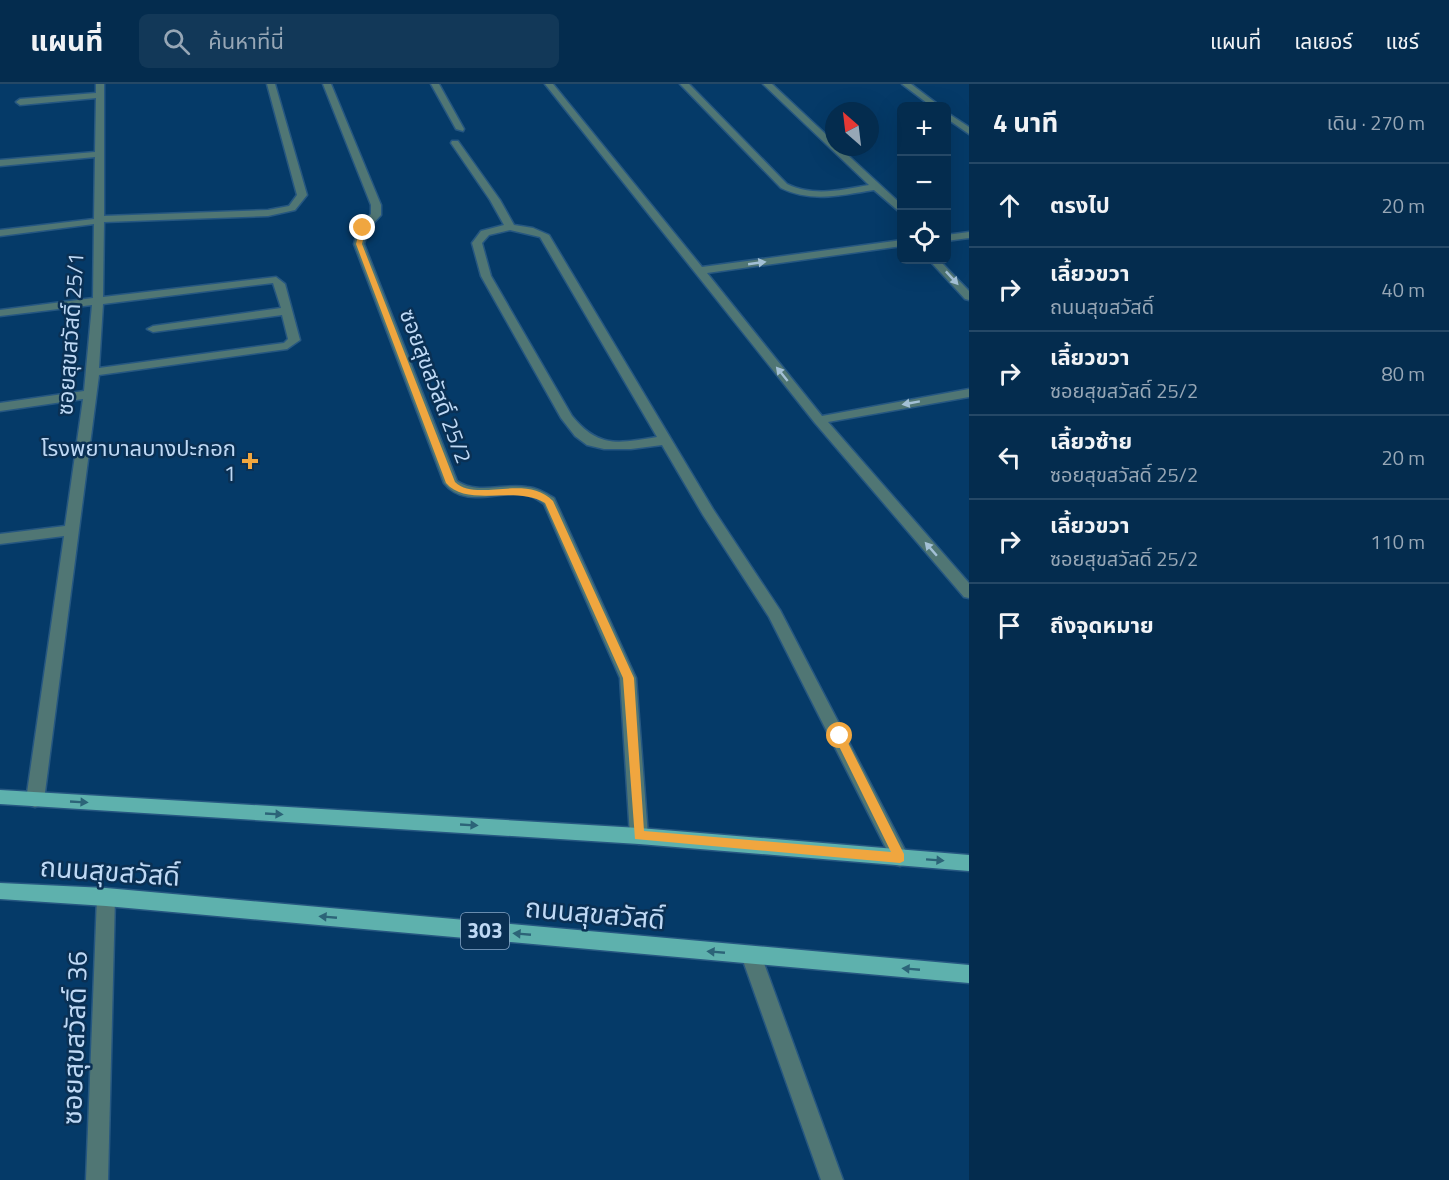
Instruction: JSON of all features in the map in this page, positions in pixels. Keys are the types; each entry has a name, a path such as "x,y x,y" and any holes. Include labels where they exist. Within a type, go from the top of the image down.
{"main road":[{"path":"0,797 639,836 969,863"},
{"name":"ถนนสุขสวัสดิ์","path":"0,891 106,897 969,974"}],"street":[{"path":"0,233 98,220 268,213 292,208 302,195 271,84"},
{"name":"ซอยสุขสวัสดิ์ 25/2","path":"327,84 376,205 376,215 363,228 359,244 451,483 457,489 471,492 536,493 549,501 628,678 639,836"},
{"path":"435,84 460,129"},
{"path":"549,84 819,420 969,593"},
{"path":"684,84 784,186 793,192 809,196 876,187"},
{"path":"767,84 901,210"},
{"path":"906,84 931,102"},
{"path":"20,102 100,90"},
{"name":"ซอยสุขสวัสดิ์ 25/1","path":"35,800 93,372 98,301 100,90"},
{"path":"951,118 969,131"},
{"path":"455,143 495,200 510,227"},
{"path":"0,163 99,154"},
{"path":"667,440 625,445 594,443 567,418 486,276 477,243 485,233 510,227 544,235 667,440 708,512 775,614 900,858"},
{"path":"951,237 969,235"},
{"path":"699,271 897,244"},
{"path":"938,264 969,297"},
{"path":"0,313 270,280 276,280 280,284 294,339 287,346 93,372"},
{"path":"153,330 286,310"},
{"path":"819,420 969,393"},
{"path":"0,407 89,394"},
{"path":"0,539 71,530"},
{"name":"ซอยสุขสวัสดิ์ 36","path":"97,1180 106,897"},
{"path":"751,955 832,1180"}],"place":[{"name":"โรงพยาบาลบางปะกอก 1","path":"250,461"}],"route":[{"path":"363,228 359,244 451,483 457,489 471,492 536,493 549,501 628,678 639,836 900,858 840,736"}]}
